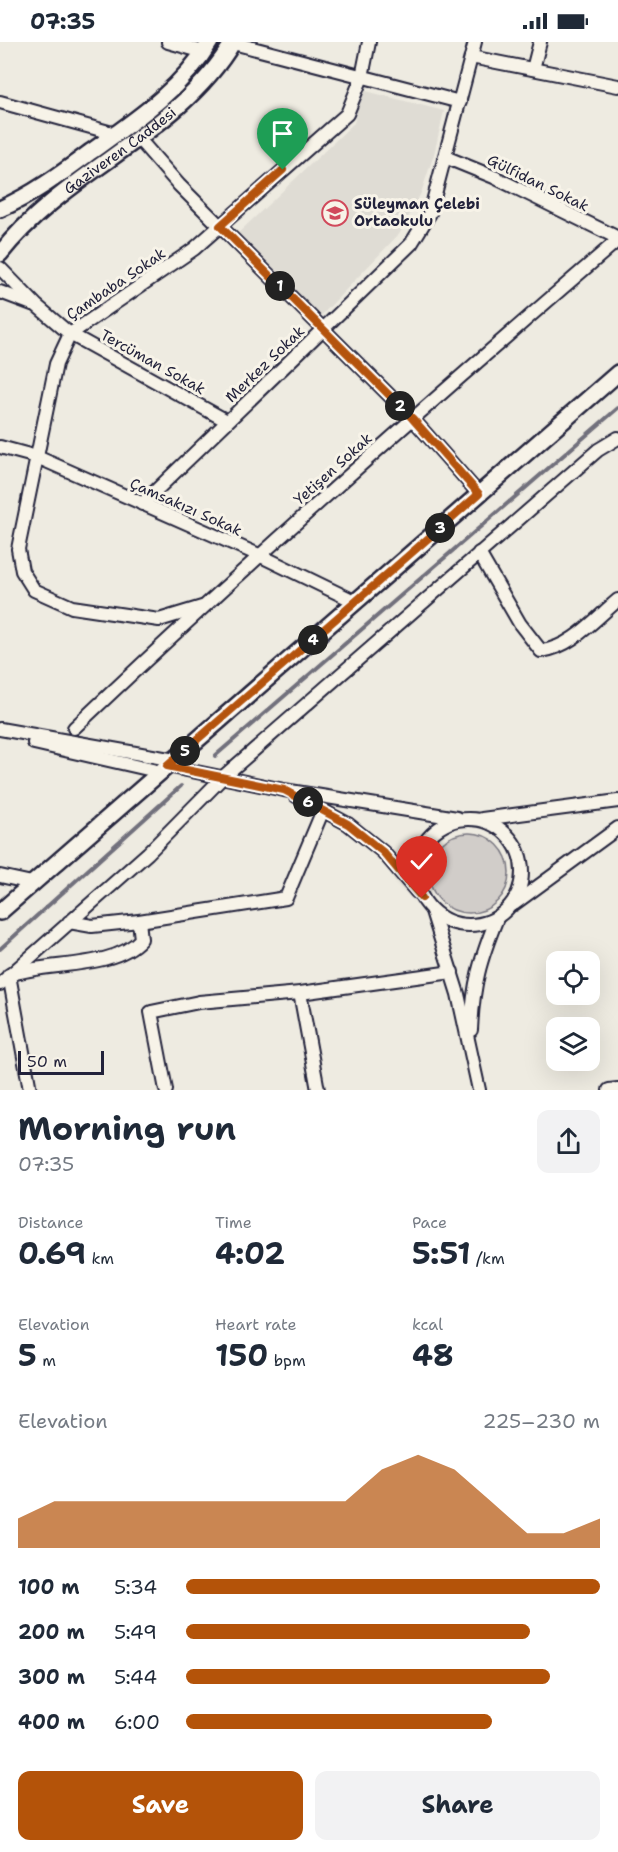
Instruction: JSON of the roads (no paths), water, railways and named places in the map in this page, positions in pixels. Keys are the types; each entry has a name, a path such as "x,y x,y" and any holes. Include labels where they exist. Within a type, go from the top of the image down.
{"main road":[{"name":"Gaziveren Caddesi","path":"0,254 34,217 179,107 203,82 233,43"},
{"name":"Gaziveren Caddesi","path":"0,209 47,183 164,97 188,75 207,47"},
{"path":"0,912 618,373"}],"street":[{"path":"168,42 207,47"},
{"name":"Çambaba Sokak","path":"202,607 159,620 72,607 34,590 22,571 18,549 56,364 70,334 194,249 347,114 362,77 369,42"},
{"name":"Merkez Sokak","path":"142,504 411,244 430,213 474,42"},
{"path":"533,69 540,42"},
{"path":"233,43 460,102"},
{"path":"471,57 618,86"},
{"path":"0,102 116,134"},
{"path":"138,138 220,226 412,418 479,494"},
{"name":"Gülfidan Sokak","path":"445,157 494,177 618,239"},
{"name":"Yetişen Sokak","path":"74,728 259,555 618,239"},
{"name":"Tercüman Sokak","path":"0,268 36,305 70,334 227,421"},
{"name":"Tercüman Sokak","path":"0,291 36,305"},
{"path":"5,980 147,853 223,777 598,450 618,438"},
{"name":"Çamsakızı Sokak","path":"0,447 37,457 259,555 356,602"},
{"path":"479,553 520,624 541,651 551,650 571,639 618,600"},
{"path":"0,729 284,790 461,819 478,819 618,801"},
{"path":"0,736 168,766"},
{"path":"284,790 348,824 383,852 432,911 447,921 464,925 481,924 497,918 618,828"},
{"path":"69,922 92,926 139,921 286,898 323,810"},
{"path":"422,898 416,881 419,853 435,830 461,819"},
{"path":"478,819 497,826 511,838 520,854 523,872 520,890 511,906"},
{"path":"0,876 32,883"},
{"path":"432,911 452,972 471,1049 478,1090"},
{"path":"471,1049 473,991 483,952 497,918"},
{"path":"5,980 28,968 95,960 131,950 141,939 139,921"},
{"path":"166,1090 151,1012 199,1002 300,993 452,972"},
{"path":"5,980 30,1090"},
{"path":"300,993 318,1090"},
{"path":"609,1090 618,1089"}],"waterway":[{"path":"215,756 618,408"},
{"path":"0,949 181,786"}],"place":[{"name":"Süleyman Çelebi Ortaokulu","path":"335,213"}]}
